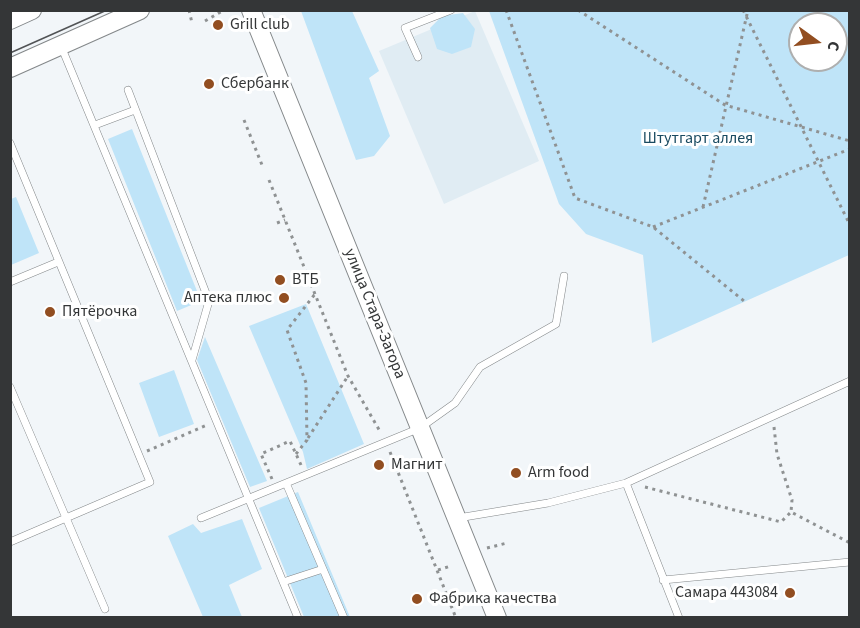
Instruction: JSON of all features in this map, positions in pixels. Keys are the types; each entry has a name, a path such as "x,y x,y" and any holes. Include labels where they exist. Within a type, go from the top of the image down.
{"main road":[{"path":"10,20 32,10"},
{"path":"10,68 140,10"},
{"name":"улица Стара-Загора","path":"251,10 497,618"}],"lane":[{"path":"418,57 405,28 451,10"},
{"path":"61,46 298,618"},
{"path":"128,90 208,301 192,360"},
{"path":"95,125 135,110"},
{"path":"10,143 150,482 10,542"},
{"path":"10,282 58,262"},
{"path":"201,518 420,428 455,403 480,367 556,324 564,276"},
{"path":"457,518 548,503 626,483 849,381"},
{"path":"10,387 105,609"},
{"path":"286,483 344,618"},
{"path":"626,483 680,618"},
{"path":"663,580 849,562"},
{"path":"283,582 323,569"}],"path":[{"path":"189,10 192,23"},
{"path":"205,21 224,10"},
{"path":"506,10 575,198 652,227 744,301"},
{"path":"578,10 725,105 849,141"},
{"path":"743,10 849,225"},
{"path":"703,207 748,10"},
{"path":"244,120 262,165"},
{"path":"652,227 849,149"},
{"path":"268,180 348,376 386,441 456,618"},
{"path":"277,223 285,220"},
{"path":"307,440 306,383 287,330 315,294"},
{"path":"296,454 348,376"},
{"path":"626,483 782,522 791,512 792,500 777,454 773,416"},
{"path":"139,454 217,421"},
{"path":"275,487 261,454 290,441 304,475"},
{"path":"791,512 849,543"},
{"path":"486,548 507,543"},
{"path":"438,570 451,566"}],"shaded area":[{"path":"475,11 539,161 444,204 379,51"}],"green space":[{"path":"301,11 352,11 379,71 369,78 390,136 374,156 356,160"},
{"name":"Штутгарт аллея","path":"489,11 849,11 849,255 652,343 643,255 586,234 559,204"},
{"path":"463,13 475,29 471,47 452,54 437,49 430,28 442,16"},
{"path":"132,129 201,301 177,311 108,139"},
{"path":"16,197 39,253 11,265 11,199"},
{"path":"306,304 364,444 307,469 303,452 249,326"},
{"path":"205,337 267,481 250,487 197,360"},
{"path":"174,370 194,424 159,437 139,383"},
{"path":"298,492 350,617 304,617 259,508"},
{"path":"242,519 262,569 229,585 242,617 203,617 168,536 193,524 201,533"}],"tram line":[{"path":"10,53 107,10"}],"place":[{"name":"Grill club","path":"218,25"},
{"name":"Сбербанк","path":"209,84"},
{"name":"ВТБ","path":"280,280"},
{"name":"Аптека плюс","path":"284,298"},
{"name":"Пятёрочка","path":"50,312"},
{"name":"Магнит","path":"379,465"},
{"name":"Arm food","path":"516,473"},
{"name":"Самара 443084","path":"790,593"},
{"name":"Фабрика качества","path":"417,599"}]}
